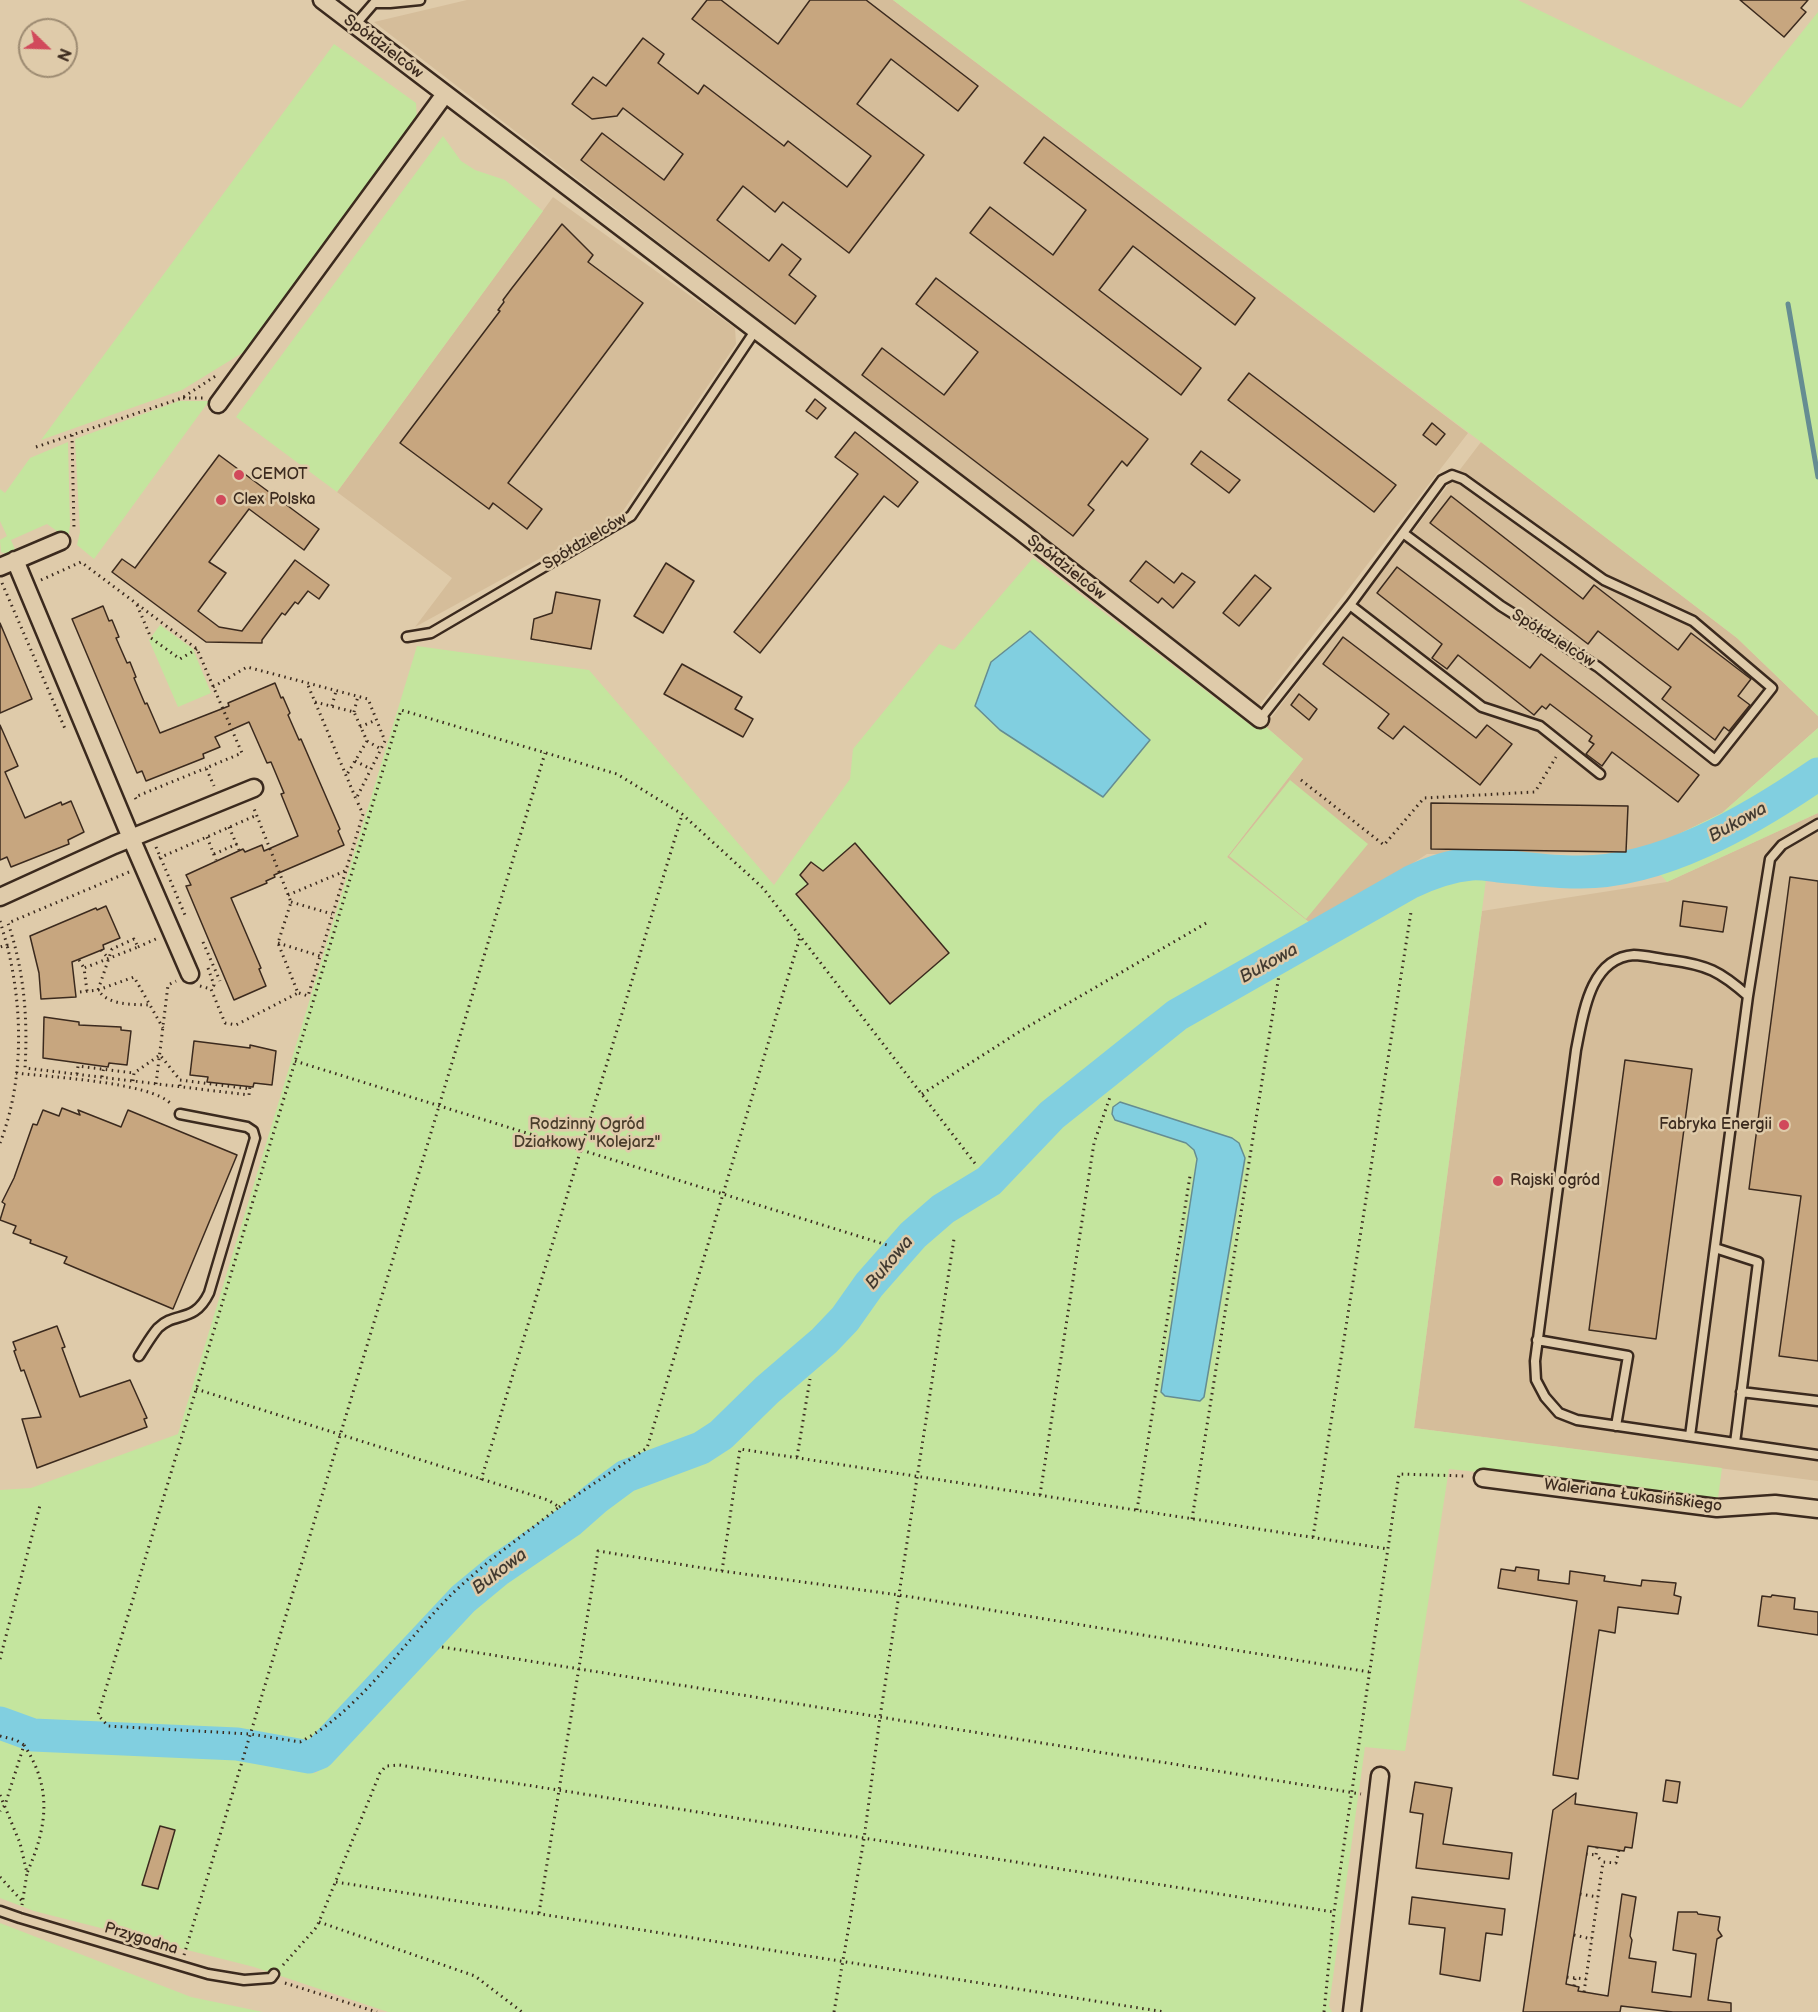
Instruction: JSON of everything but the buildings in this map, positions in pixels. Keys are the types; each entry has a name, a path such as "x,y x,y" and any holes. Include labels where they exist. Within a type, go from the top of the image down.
{"street":[{"name":"Spółdzielców","path":"322,0 1020,531 1260,719"},
{"path":"218,404 445,94"},
{"path":"61,541 8,563 26,587 191,979"},
{"path":"0,897 131,838 250,790"},
{"name":"Waleriana Łukasińskiego","path":"1483,1478 1717,1508 1775,1504 1818,1509"},
{"path":"1352,2012 1380,1776"}],"lane":[{"path":"355,25 374,3 420,0"},
{"name":"Spółdzielców","path":"407,637 431,633 631,516 755,331"},
{"name":"Spółdzielców","path":"1260,719 1350,605 1403,533 1443,480 1452,475 1463,479 1604,580 1693,621 1772,688 1715,760 1598,667 1501,606 1403,533"},
{"path":"1350,605 1482,707 1540,726 1600,774"},
{"path":"1690,1436 1748,996 1770,859 1782,844 1818,824"},
{"path":"1748,996 1715,970 1692,963 1634,955 1606,967 1594,982 1585,1007 1576,1050 1535,1361 1536,1380 1545,1397 1559,1413 1577,1420 1818,1455"},
{"path":"139,1356 159,1327 193,1313 203,1305 209,1293 255,1138 253,1131 247,1127 180,1114"},
{"path":"1715,1248 1758,1262 1735,1443"},
{"path":"1538,1340 1628,1356 1616,1426"},
{"path":"1741,1392 1818,1401"},
{"name":"Przygodna","path":"0,1911 208,1974 244,1980 273,1976"}],"path":[{"path":"36,447 182,398 220,373"},
{"path":"61,541 75,528 72,435"},
{"path":"26,587 81,562 197,650 242,753 135,797 189,923"},
{"path":"136,604 151,638 180,658 197,650"},
{"path":"213,687 247,667 368,699 385,741 356,799"},
{"path":"156,1084 168,985 191,979 211,990 225,1023 236,1025 298,993 308,996 363,814 307,683"},
{"path":"332,707 336,691"},
{"path":"358,696 354,712 360,727 367,741 381,748"},
{"path":"315,702 354,712"},
{"path":"800,937 647,1448 559,1507 453,1594 356,1700 333,1722 300,1742 250,1734 108,1726 98,1715 401,710 617,774 682,814 763,888 977,1166"},
{"path":"360,727 376,720"},
{"path":"346,776 367,741"},
{"path":"1300,780 1384,845 1424,798 1535,792 1564,745"},
{"path":"186,1948 545,753"},
{"path":"355,761 371,769"},
{"path":"206,768 220,802"},
{"path":"250,790 256,815 291,902 279,943 298,993"},
{"path":"481,1480 682,814"},
{"path":"180,1080 250,1088 249,1095 25,1068 27,1036 23,986 8,923 256,815"},
{"path":"229,827 239,850"},
{"path":"207,837 216,860"},
{"path":"214,854 237,844"},
{"path":"288,895 346,871"},
{"path":"291,902 333,914"},
{"path":"1313,1537 1411,912"},
{"path":"0,921 13,974 18,1029 16,1073 11,1103 0,1143"},
{"path":"922,1094 1022,1030 1208,922"},
{"path":"84,968 109,959 138,947 134,939 112,950 109,959 98,990"},
{"path":"198,945 204,941 221,981 211,990"},
{"path":"279,943 320,956"},
{"path":"0,946 7,945"},
{"path":"101,950 109,959"},
{"path":"79,960 84,968 87,991"},
{"path":"206,965 214,985"},
{"path":"1192,1519 1279,975"},
{"path":"80,992 98,990 134,977 163,1028"},
{"path":"98,990 100,994 114,1002 149,1005"},
{"path":"77,1074 79,1065 134,1073 160,1055"},
{"path":"160,1055 180,1080 180,1087"},
{"path":"295,1061 887,1245"},
{"path":"102,1077 104,1068"},
{"path":"16,1073 136,1088 167,1100 180,1114"},
{"path":"133,1081 134,1073"},
{"path":"212,1091 213,1083"},
{"path":"1040,1495 1094,1143 1110,1097"},
{"path":"1137,1510 1190,1176"},
{"path":"834,2012 864,1839 880,1717 954,1239"},
{"path":"797,1457 810,1379"},
{"path":"196,1389 548,1500 559,1507"},
{"path":"722,1571 740,1449 1388,1549"},
{"path":"1324,2012 1334,1912 1399,1474 1448,1475"},
{"path":"0,1659 39,1505"},
{"path":"539,1913 598,1551 722,1571 899,1595 1369,1672"},
{"path":"442,1647 1358,1793"},
{"path":"0,1736 16,1740 24,1745 33,1759 45,1800 42,1834 27,1873 20,1918"},
{"path":"0,1810 5,1805 24,1745"},
{"path":"377,2012 273,1976 319,1922 381,1773 386,1766 399,1765 1334,1912"},
{"path":"0,1795 20,1842 27,1873"},
{"path":"1596,1855 1597,1847"},
{"path":"1586,1854 1596,1855 1603,1862 1616,1863 1619,1850"},
{"path":"1584,1992 1603,1862"},
{"path":"0,1877 23,1902"},
{"path":"336,1882 1166,2012"},
{"path":"1580,1894 1598,1897"},
{"path":"319,1922 475,1976 522,2012"},
{"path":"1574,1935 1592,1939"},
{"path":"1568,1977 1586,1979"},
{"path":"1574,1986 1575,1978"}],"shaded area":[{"path":"467,0 893,0 1468,433 1259,706 374,22"},
{"path":"553,197 735,328 736,344 621,514 415,627 452,578 337,492"},
{"path":"1481,442 1737,638 1818,716 1818,728 1722,813 1640,853 1427,854 1315,927 1227,857 1303,759 1265,726"},
{"path":"1818,813 1818,1481 1414,1428 1482,911 1667,882"}],"green space":[{"path":"893,0 1518,0 1741,108 1818,12 1818,716 1737,638 1481,442"},
{"path":"334,44 416,103 417,121 252,347 182,390 41,440"},
{"path":"443,136 461,161 475,170 505,180 543,211 337,492 236,417"},
{"path":"179,401 209,401 94,559 77,545 80,532 75,439"},
{"path":"68,442 70,525 68,539 47,524 11,540 16,552 7,554 1,552 0,540 7,536 0,521 0,489 5,493 30,458"},
{"name":"Rodzinny Ogród Działkowy \"Kolejarz\"","path":"1033,558 1253,727 1265,726 1303,759 1227,857 1315,927 1191,998 1159,1020 1062,1098 989,1171 905,1233 829,1323 725,1418 701,1436 635,1465 592,1492 471,1582 338,1723 304,1748 299,1768 316,1773 480,1599 586,1521 638,1487 705,1460 847,1334 931,1233 1008,1176 1043,1136 1066,1115 1164,1037 1198,1014 1430,880 1451,874 1487,872 1414,1428 1722,1468 1718,1498 1449,1469 1405,1751 1365,1747 1329,2006 1332,2012 388,2012 254,1967 34,1911 0,1898 0,1490 31,1488 178,1434 417,646 589,670 774,885 850,779 853,749 939,644 954,650"},
{"path":"160,625 193,649 211,693 178,707 149,640"},
{"path":"1818,728 1818,813 1667,882 1640,853 1722,813"},
{"path":"1290,780 1368,844 1306,919 1229,856"},
{"path":"0,1923 191,1997 263,2012 0,2012"}],"water":[{"path":"1030,631 1150,740 1103,797 1000,730 975,706 991,662"},
{"path":"1120,1102 1232,1138 1239,1143 1245,1158 1204,1397 1200,1401 1165,1396 1161,1392 1197,1159 1194,1150 1186,1143 1115,1120 1112,1114 1113,1107"}],"waterway":[{"path":"1788,304 1818,477"},
{"name":"Bukowa","path":"0,1723 33,1735 237,1744 309,1757 319,1753 463,1599 498,1570 570,1521 626,1476 701,1448 721,1435 767,1390 824,1341 845,1319 869,1285 913,1235 943,1209 989,1181 1052,1115 1177,1015 1411,882 1433,873 1455,866 1474,864 1576,872 1608,870 1640,864 1672,854 1734,826 1818,774"}],"place":[{"name":"CEMOT","path":"239,475"},
{"name":"Clex Polska","path":"221,500"},
{"name":"Fabryka Energii","path":"1784,1125"},
{"name":"Rajski ogród","path":"1498,1181"}]}
